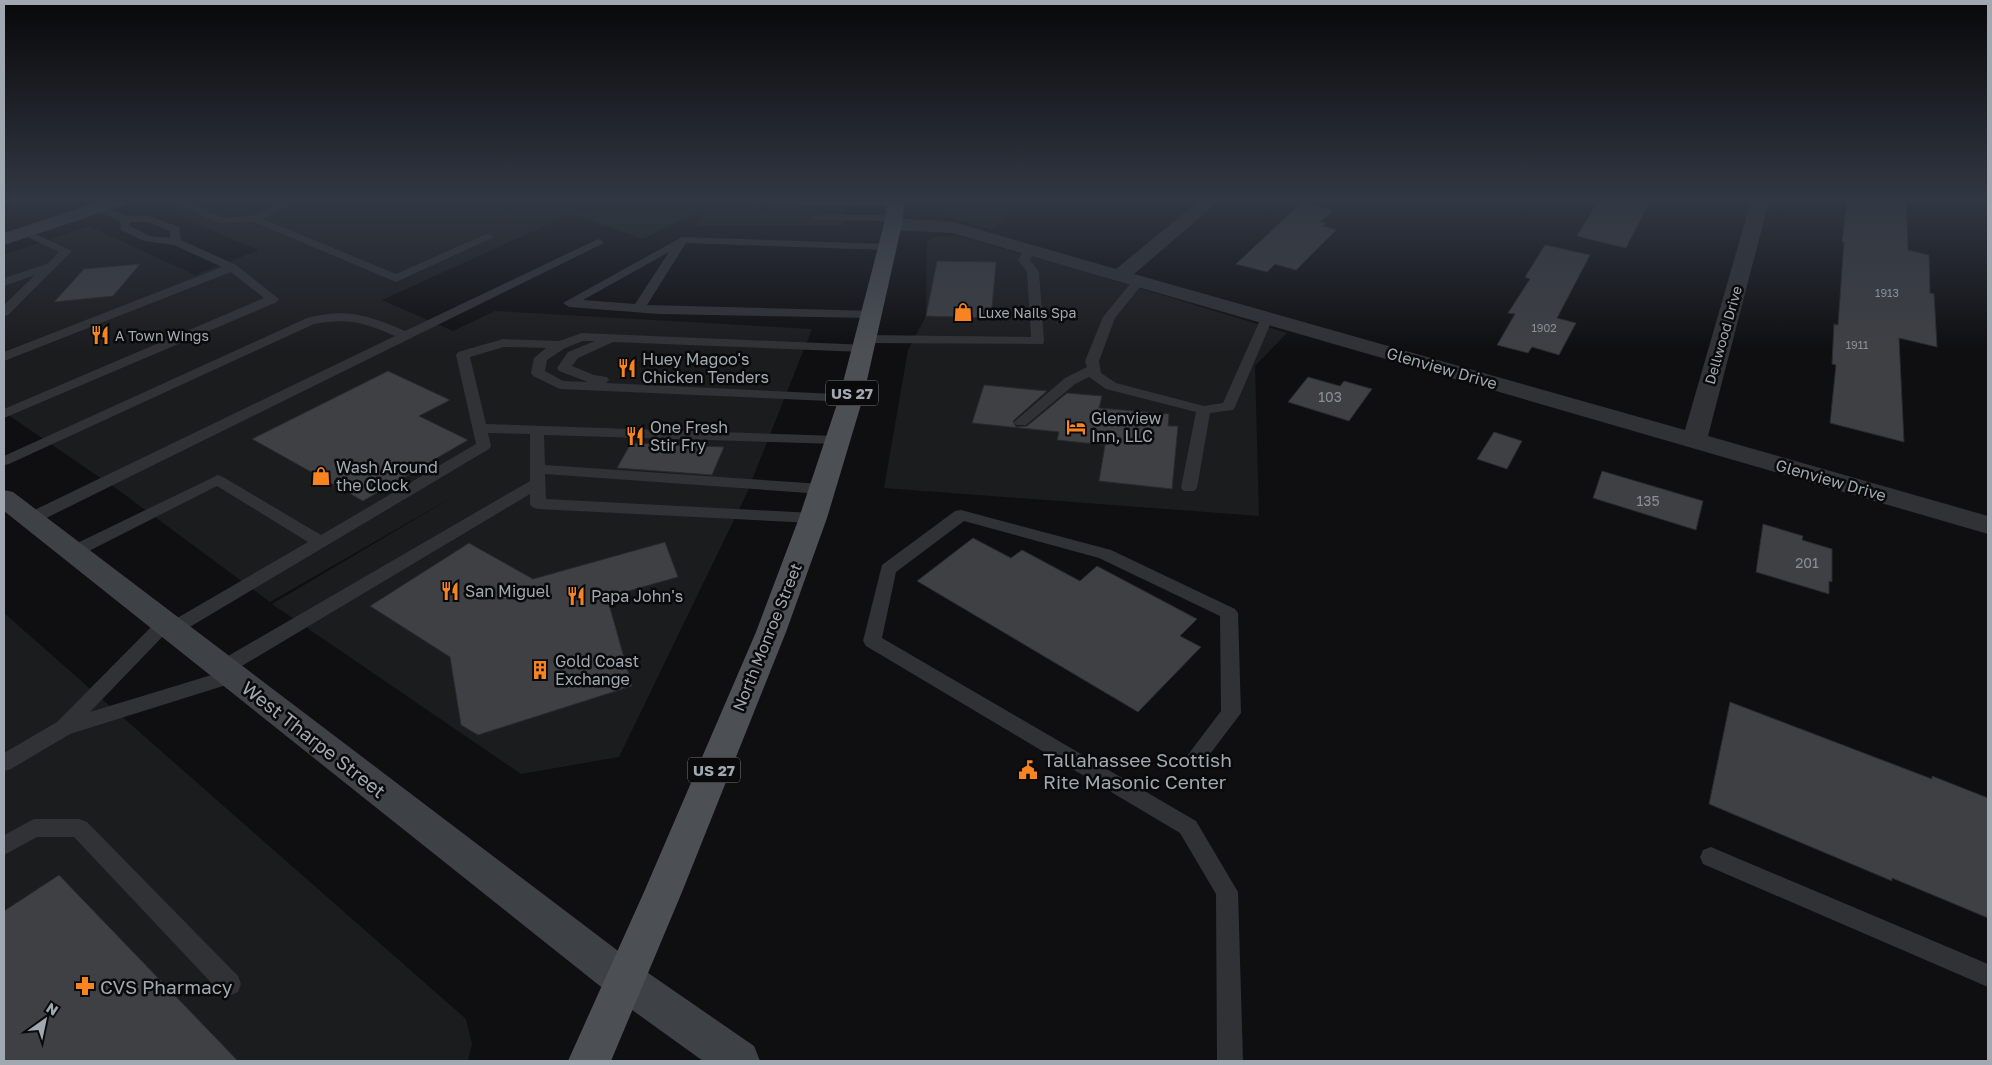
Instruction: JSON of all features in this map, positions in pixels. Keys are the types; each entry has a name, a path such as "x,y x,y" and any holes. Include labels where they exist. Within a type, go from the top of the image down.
{"main road":[{"name":"North Monroe Street","path":"588,1060 663,892 767,641 814,518 851,398 886,251"},
{"name":"West Tharpe Street","path":"4,498 624,980 739,1061"}],"street":[{"name":"Glenview Drive","path":"1031,251 1988,525"},
{"path":"1129,279 1158,251"},
{"name":"Dellwood Drive","path":"1694,441 1746,251"}],"lane":[{"path":"4,312 65,251"},
{"path":"4,414 274,300 232,267 195,251"},
{"path":"331,251 396,278 457,251"},
{"path":"30,519 580,251"},
{"path":"663,251 569,303 639,308 871,314"},
{"path":"639,308 675,251"},
{"path":"851,398 560,385 538,374 540,358 560,345 582,337 864,343 1038,341 1033,272 1024,260 1029,251"},
{"path":"4,282 52,265"},
{"path":"4,358 232,267"},
{"path":"1129,279 1109,317 1092,361 1096,376 1111,386 1204,410 1228,407 1267,318"},
{"path":"4,461 311,321 340,316 368,320 405,336"},
{"path":"613,338 572,355 564,368 592,379 717,387 741,394"},
{"path":"63,728 168,626 321,542 484,446 463,355 503,343 560,345"},
{"path":"1021,422 1070,381 1094,369"},
{"path":"1189,488 1204,410"},
{"path":"479,428 838,440"},
{"path":"537,430 538,504 814,518"},
{"path":"4,763 63,728 228,672 538,476 822,489"},
{"path":"73,552 218,480 321,542"},
{"path":"1197,756 1231,713 1229,613 1105,554 961,515 888,569 872,641 1188,827 1227,892 1230,1061"},
{"path":"4,846 34,828 78,828 229,984"},
{"path":"1711,857 1988,976"}],"shaded area":[{"path":"17,251 142,251 195,275 257,251 491,251 382,300 453,331 495,311 812,329 746,495 619,757 521,774 272,604 456,495 270,602 121,492 4,412 4,255"},
{"name":"Glenview Inn, LLC","path":"927,251 1010,251 1287,333 1255,366 1259,516 884,488 908,350 926,316"},
{"path":"4,613 466,1019 472,1044 468,1061 4,1061"}],"building":[{"path":"1250,251 1315,251 1296,270 1275,264 1267,272 1236,264"},
{"path":"1541,251 1571,251 1590,255 1557,318 1576,323 1559,355 1532,347 1528,353 1497,345 1515,314 1508,313 1530,279 1525,277"},
{"path":"1843,251 1911,251 1929,255 1930,293 1934,294 1937,347 1899,338 1904,442 1830,423 1836,365 1832,364 1834,324 1838,325"},
{"path":"937,261 996,262 991,318 926,316"},
{"path":"140,264 113,296 54,302 84,269"},
{"path":"388,371 450,400 419,416 468,440 363,501 252,439"},
{"path":"1308,377 1340,386 1344,381 1372,389 1349,421 1288,402"},
{"path":"984,385 1047,391 1013,421 1016,427 1027,426 1067,393 1102,396 1099,408 1169,414 1168,426 1178,426 1172,489 1099,481 1105,445 1057,440 1059,432 972,423"},
{"path":"1494,432 1522,441 1507,469 1477,459"},
{"path":"631,443 724,447 712,475 617,468"},
{"path":"1602,471 1703,501 1696,530 1593,498"},
{"path":"1763,524 1803,536 1802,540 1832,549 1832,582 1829,581 1829,594 1756,572"},
{"path":"973,538 1011,558 1022,550 1080,581 1097,566 1197,619 1180,636 1201,647 1138,712 917,581"},
{"path":"665,542 678,577 607,597 632,686 478,735 461,725 450,657 370,606 469,543 533,579"},
{"path":"1730,702 1932,779 1932,776 1988,798 1988,918 1892,878 1892,881 1709,804"},
{"name":"CVS Pharmacy","path":"59,875 238,1061 4,1061 4,911"}],"place":[{"name":"Luxe Nails Spa","path":"963,312"},
{"name":"A Town Wings","path":"100,335"},
{"name":"Huey Magoo's Chicken Tenders","path":"627,368"},
{"name":"Glenview Inn, LLC","path":"1076,427"},
{"name":"One Fresh Stir Fry","path":"635,436"},
{"name":"Wash Around the Clock","path":"321,476"},
{"name":"San Miguel","path":"450,591"},
{"name":"Papa John's","path":"576,596"},
{"name":"Gold Coast Exchange","path":"540,670"},
{"name":"Tallahassee Scottish Rite Masonic Center","path":"1028,770"},
{"name":"CVS Pharmacy","path":"85,986"}]}
